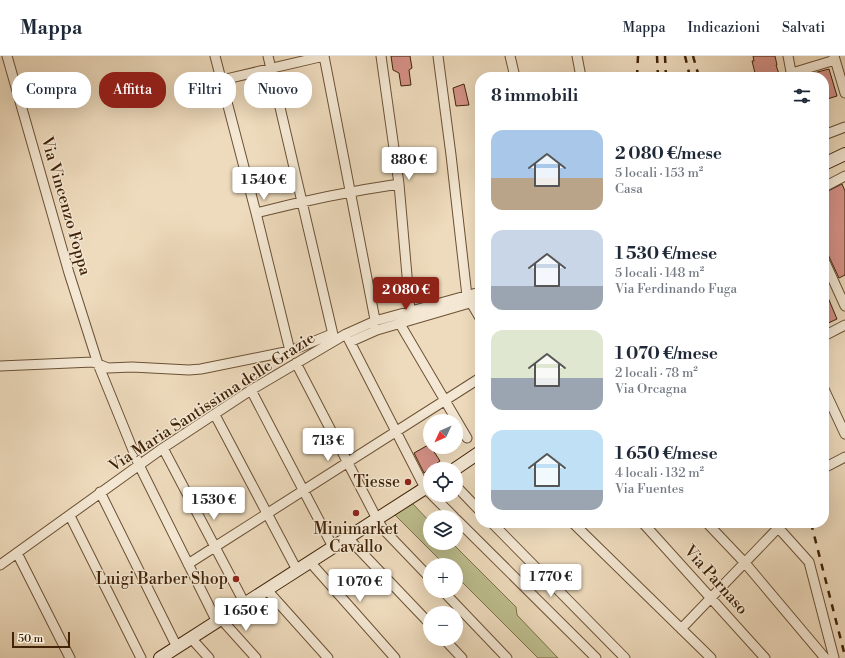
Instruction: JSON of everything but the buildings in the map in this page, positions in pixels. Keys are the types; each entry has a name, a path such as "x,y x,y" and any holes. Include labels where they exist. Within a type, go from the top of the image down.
{"street":[{"name":"Via Vincenzo Foppa","path":"8,56 69,273 98,364 139,465 188,564 219,620 256,658"},
{"path":"215,56 220,72"},
{"path":"268,56 333,338"},
{"path":"236,77 324,56 377,330"},
{"path":"381,56 399,184 410,310"},
{"path":"438,56 469,300 475,310"},
{"path":"510,56 514,72"},
{"path":"577,56 580,72"},
{"path":"788,56 791,72"},
{"path":"800,72 835,58 845,93"},
{"path":"229,108 290,351"},
{"path":"829,133 845,127"},
{"path":"829,162 845,154"},
{"path":"829,184 845,176"},
{"path":"256,214 302,201 351,191 399,184"},
{"path":"829,271 845,306"},
{"name":"Via Maria Santissima delle Grazie","path":"0,366 93,362 108,368 132,366 189,370 201,369 290,351 333,338 348,338 400,324 469,300 475,296"},
{"name":"Via Maria Santissima delle Grazie","path":"348,338 375,321 410,310 469,300"},
{"path":"469,300 475,300"},
{"path":"400,324 467,438"},
{"path":"829,332 845,325"},
{"name":"Via Maria Santissima delle Grazie","path":"0,565 163,448 215,415 250,390 296,363 333,338"},
{"path":"348,338 396,432 423,479"},
{"path":"296,363 383,529 423,571"},
{"path":"188,564 475,381"},
{"path":"250,390 333,547"},
{"path":"829,400 845,434"},
{"path":"215,415 297,570"},
{"path":"163,448 245,604"},
{"path":"463,464 475,455"},
{"path":"829,465 845,457"},
{"path":"100,492 177,647"},
{"path":"160,658 377,519 423,493"},
{"path":"463,493 475,506"},
{"path":"440,502 448,510"},
{"path":"70,516 141,658"},
{"path":"463,526 596,658"},
{"path":"497,528 625,658"},
{"path":"578,528 711,658"},
{"name":"Via Parnaso","path":"648,528 766,658"},
{"path":"712,528 744,563 825,658"},
{"path":"681,629 712,598 774,528"},
{"path":"778,528 809,562 834,658"},
{"path":"348,538 423,617"},
{"path":"17,553 70,658"},
{"path":"310,562 395,658"},
{"path":"267,590 328,658"},
{"path":"450,598 507,658"},
{"path":"191,638 209,658"},
{"path":"451,646 462,658"}],"green space":[{"path":"412,503 423,515 423,543 395,515"},
{"path":"430,550 459,550 516,607 517,615 558,658 538,658 463,583 463,558 438,558"}],"railway":[{"path":"637,72 638,56"},
{"path":"657,56 658,72"},
{"path":"665,56 666,72"},
{"path":"685,56 689,72"},
{"path":"693,56 698,72"},
{"path":"812,528 845,656"}],"place":[{"name":"Tiesse","path":"408,482"},
{"name":"Minimarket Cavallo","path":"356,513"},
{"name":"Luigi Barber Shop","path":"236,579"}]}
